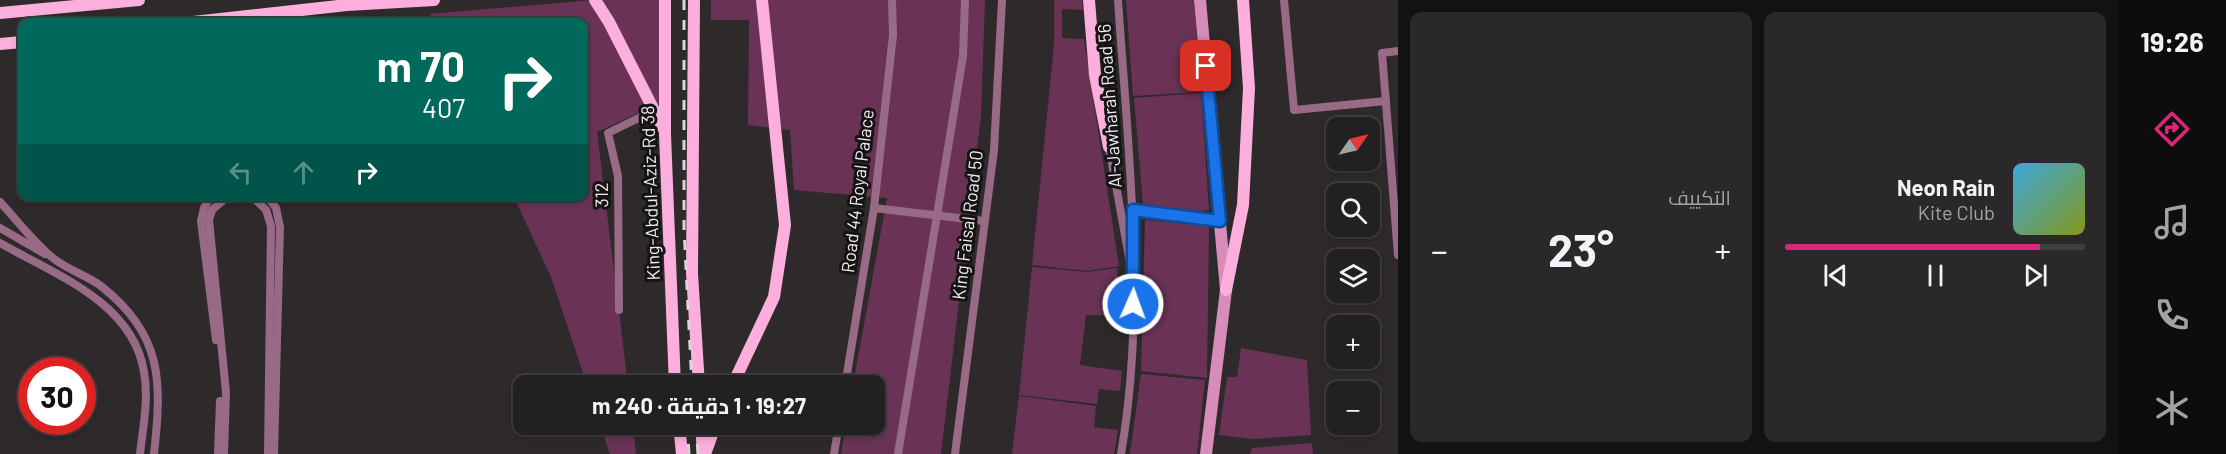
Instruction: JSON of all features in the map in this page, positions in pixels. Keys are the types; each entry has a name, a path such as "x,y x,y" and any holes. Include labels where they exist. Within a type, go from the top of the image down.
{"main road":[{"path":"0,14 139,0"},
{"path":"229,18 347,5 434,0"},
{"path":"596,0 655,110 665,134"},
{"name":"King-Abdul-Aziz-Rd 38","path":"665,0 665,134 675,375"},
{"path":"694,0 692,273 698,375"},
{"path":"737,375 774,297 785,225 762,0"},
{"path":"1089,0 1095,75 1109,147"},
{"path":"1200,0 1226,290"},
{"path":"1206,454 1226,290 1244,205 1249,88 1243,5"},
{"path":"0,44 18,42"},
{"path":"680,435 682,454"},
{"path":"702,435 704,454"},
{"path":"704,454 712,435"}],"street":[{"name":"Road 44 Royal Palace","path":"847,375 874,208 893,35 892,0"},
{"path":"898,454 963,56 965,0"},
{"name":"King Faisal Road 50","path":"955,454 994,150 1002,0"},
{"name":"Al-Jawharah Road 56","path":"1118,0 1133,210 1134,281 1128,418 1121,454"},
{"path":"1284,0 1294,110 1386,101"},
{"path":"1398,51 1382,53 1398,255"},
{"name":"312","path":"619,310 618,176 608,133 655,110"},
{"name":"Al-Jawharah Road 56","path":"1109,147 1134,281"},
{"path":"208,201 201,221 219,362 218,454"},
{"path":"222,201 212,210 209,220 226,392 224,454"},
{"path":"257,201 266,210 271,226 268,454"},
{"path":"271,201 276,208 280,227 274,454"},
{"path":"0,202 56,261"},
{"path":"874,208 984,220"},
{"path":"1133,210 1220,221"},
{"path":"0,228 99,285 132,315 148,341 157,368 159,389 154,454"},
{"path":"0,243 87,293 111,311 126,328 138,350 144,372 146,395 140,454"},
{"path":"834,454 837,435"}],"shaded area":[{"path":"592,0 660,0 660,103 597,132 627,375 584,375 551,277 516,201 588,201 588,18 432,18 430,14"},
{"path":"711,0 985,0 981,115 941,454 841,454 844,435 885,435 885,375 855,375 887,198 794,190 790,130 748,125 749,20 711,20"},
{"path":"1054,0 1082,0 1083,10 1062,9 1062,38 1084,39 1119,266 1087,271 1032,265 1054,45"},
{"path":"1126,0 1194,0 1201,92 1133,96"},
{"path":"1201,93 1209,210 1192,212 1143,204 1134,98"},
{"path":"1145,220 1209,226 1207,378 1141,371"},
{"path":"1032,267 1087,272 1117,268 1122,315 1086,315 1080,365 1122,371 1120,391 1099,389 1097,404 1019,395"},
{"path":"1241,348 1307,360 1311,435 1252,439 1219,435 1227,377 1237,377"},
{"path":"1141,374 1205,380 1197,454 1130,454"},
{"path":"1019,396 1096,406 1094,427 1118,430 1114,454 1012,454"},
{"path":"603,435 634,435 636,454 610,454"},
{"path":"1312,443 1313,454 1250,454 1252,448"}],"railway":[{"path":"684,0 684,228 691,375"},
{"path":"688,435 689,454"},
{"path":"697,435 698,454"}],"route":[{"path":"1133,304 1133,210 1220,221 1206,66"}]}
